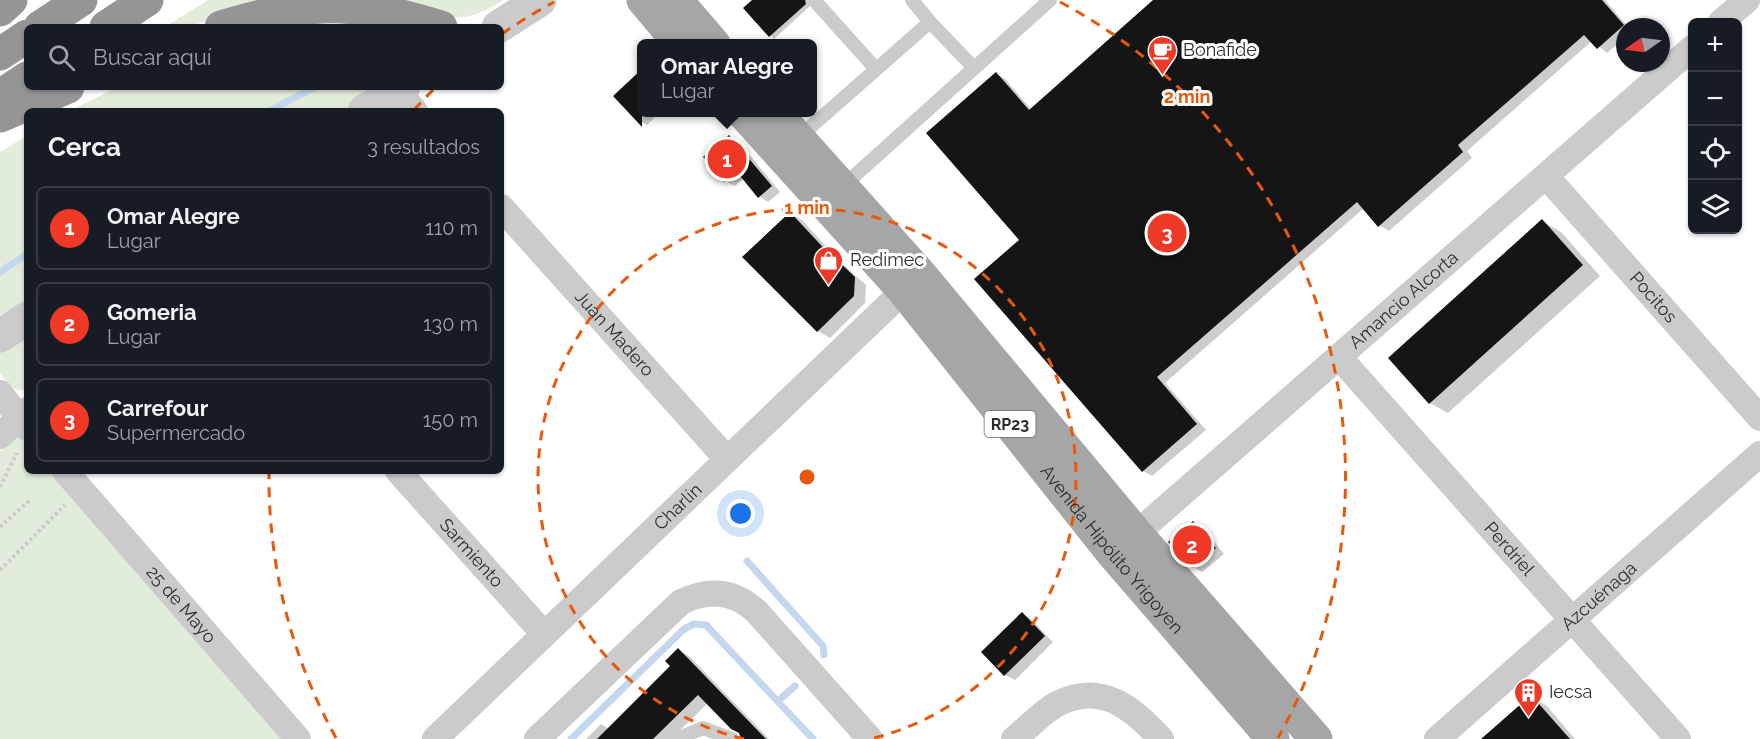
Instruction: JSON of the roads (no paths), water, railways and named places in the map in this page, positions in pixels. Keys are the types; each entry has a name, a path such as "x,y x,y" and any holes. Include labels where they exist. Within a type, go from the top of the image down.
{"highway":[{"path":"0,10 11,0"},
{"path":"45,24 81,0"},
{"path":"111,24 147,0"},
{"path":"230,24 287,5 315,1 350,1 389,7 433,24"},
{"path":"0,54 24,38"},
{"path":"0,96 24,80"},
{"path":"0,116 61,90"}],"main road":[{"path":"643,0 676,39"},
{"path":"675,0 710,39"},
{"name":"Avenida Hipólito Yrigoyen","path":"747,117 912,282"},
{"name":"Avenida Hipólito Yrigoyen","path":"780,117 842,187 912,282 1124,544 1273,739"},
{"name":"Avenida Hipólito Yrigoyen","path":"1124,544 1316,739"}],"street":[{"path":"503,24 540,0"},
{"path":"1726,18 1747,0"},
{"name":"Amancio Alcorta","path":"1124,544 1340,358 1688,52"},
{"path":"372,108 406,96"},
{"name":"Pocitos","path":"1546,176 1760,418"},
{"name":"Juan Madero","path":"504,210 727,459"},
{"name":"Charlín","path":"435,739 912,282"},
{"path":"0,336 24,320"},
{"name":"Perdriel","path":"1340,358 1678,739"},
{"path":"0,393 19,428"},
{"name":"Azcuénaga","path":"1437,739 1760,454"},
{"name":"25 de Mayo","path":"67,474 298,739"},
{"name":"Sarmiento","path":"401,474 544,633"},
{"path":"537,739 681,602 697,594 716,592 744,599 870,739"},
{"path":"1014,739 1056,704 1089,695 1106,698 1137,713 1161,739"}],"lane":[{"path":"814,0 876,69"},
{"path":"912,0 974,68"},
{"path":"842,187 1050,0"},
{"path":"798,138 930,22"},
{"path":"677,739 703,728 732,739"}],"waterway":[{"path":"275,108 309,90"},
{"path":"0,272 24,256"},
{"path":"747,561 823,646 824,655"},
{"path":"571,739 684,629 694,624 706,625 813,739"},
{"path":"779,700 795,686"}],"place":[{"name":"Bonafide","path":"1162,76"},
{"name":"Omar Alegre","path":"727,159"},
{"name":"Carrefour","path":"1167,233"},
{"name":"Redimec","path":"829,286"},
{"name":"Gomeria","path":"1192,545"},
{"name":"Iecsa","path":"1528,718"}]}
